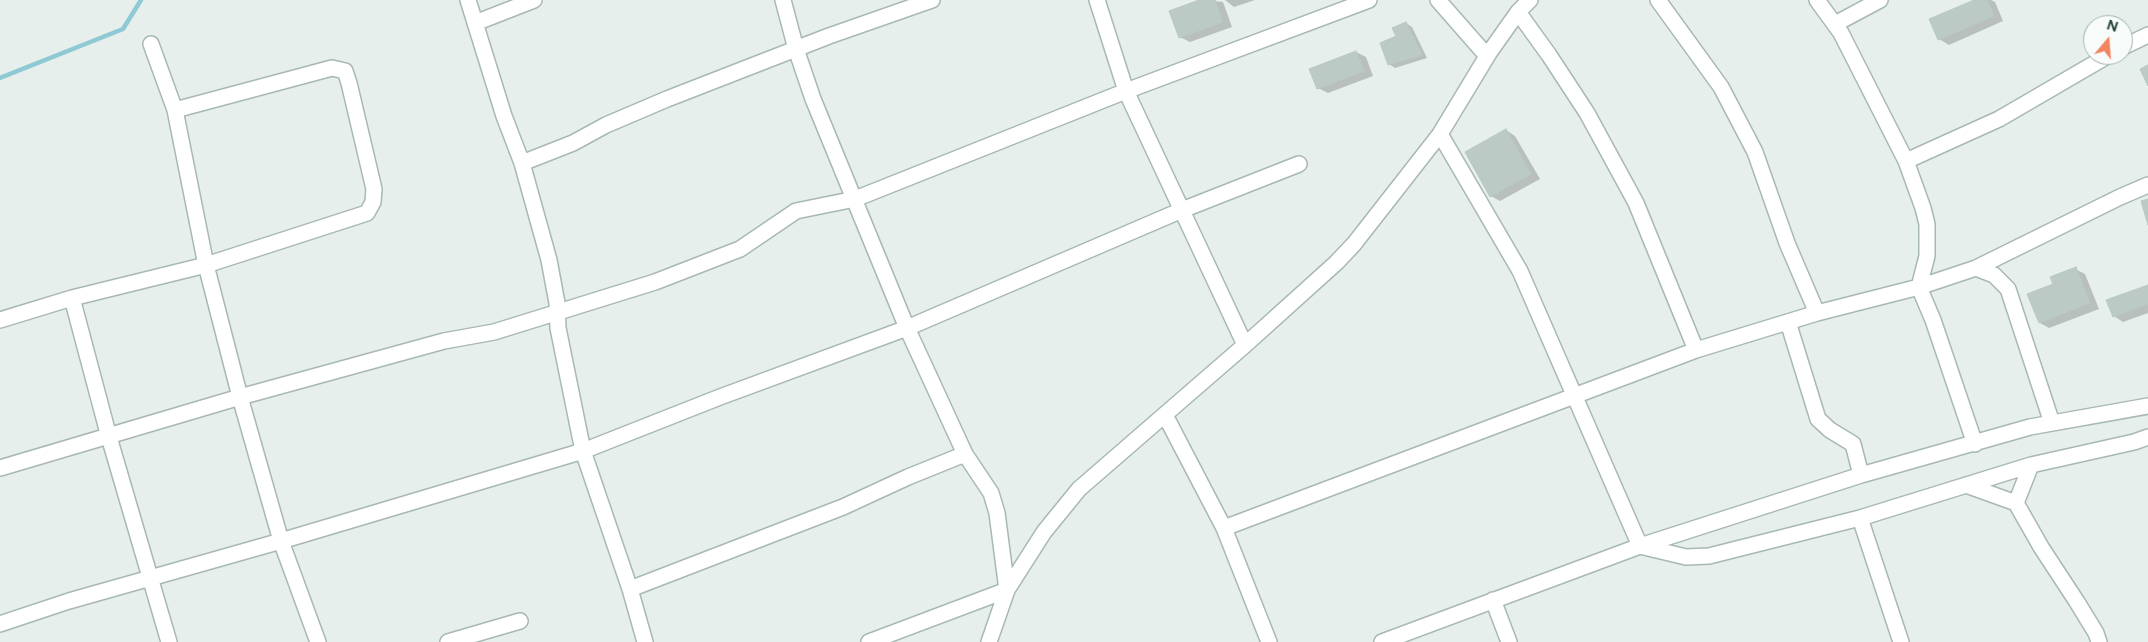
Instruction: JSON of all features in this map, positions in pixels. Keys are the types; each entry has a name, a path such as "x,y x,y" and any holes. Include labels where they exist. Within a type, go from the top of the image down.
{"street":[{"path":"468,0 504,116 522,163 549,260 558,328 583,451 630,589 645,642"},
{"path":"474,23 534,0"},
{"path":"783,0 796,49 813,99 906,328 965,454 991,493 997,513 1008,590"},
{"path":"522,163 574,142 606,125 667,99 829,36 932,0"},
{"path":"1097,0 1126,91 1245,345"},
{"path":"0,468 240,397 444,341 494,332 647,285 732,252 796,211 855,199 1126,91 1369,0"},
{"path":"1438,0 1487,56"},
{"path":"989,642 1008,590 1044,532 1079,489 1245,345 1336,263 1354,244 1440,134 1487,56 1518,12 1530,0"},
{"path":"1658,0 1721,87 1755,152 1787,243 1817,313"},
{"path":"1817,0 1841,33 1906,162 1923,208 1927,224 1927,256 1919,287 1933,320 1975,444"},
{"path":"1835,24 1880,0"},
{"path":"1518,12 1549,55 1586,113 1636,203 1696,350"},
{"path":"2133,42 2148,35"},
{"path":"151,44 175,110 206,265 240,397 281,541 318,642"},
{"path":"1906,162 1999,119 2092,65"},
{"path":"0,320 72,298 206,265 367,213 373,202 374,189 345,71 332,68 175,110"},
{"path":"1440,134 1520,271 1640,546"},
{"path":"0,624 69,601 281,541 583,451 720,397 906,328 1182,210 1299,164"},
{"path":"1224,528 1576,397 1696,350 1817,313 1919,287 1976,268 2148,185"},
{"path":"1976,268 1994,275 2008,289 2052,423"},
{"path":"72,298 149,578 169,642"},
{"path":"1788,322 1818,419 1830,430 1854,444 1861,475"},
{"path":"1382,642 1640,546 1861,475 2052,423 2148,406"},
{"path":"1165,415 1224,528 1269,642"},
{"path":"1640,546 1686,557 1709,556 1860,518 2031,464 2134,442 2148,437"},
{"path":"630,589 834,511 965,454"},
{"path":"2016,503 2031,464"},
{"path":"1966,485 2016,503 2041,547 2096,633 2099,642"},
{"path":"1860,518 1902,642"},
{"path":"869,642 1008,590"},
{"path":"1493,600 1509,642"},
{"path":"448,642 520,621"}],"building":[{"path":"1199,0 1215,0 1223,22 1179,38 1169,11"},
{"path":"1974,0 1987,0 1994,16 1938,40 1929,19"},
{"path":"1406,22 1422,55 1388,65 1380,43 1396,36 1392,28"},
{"path":"1356,51 1364,71 1317,89 1309,69"},
{"path":"2148,65 2148,86 2140,69"},
{"path":"1506,129 1531,174 1490,197 1465,152"},
{"path":"2148,199 2148,225 2141,201"},
{"path":"2076,267 2090,303 2039,323 2027,294 2053,284 2050,277"},
{"path":"2148,285 2148,304 2113,317 2106,300"}],"waterway":[{"path":"0,78 123,29 141,0"}]}
